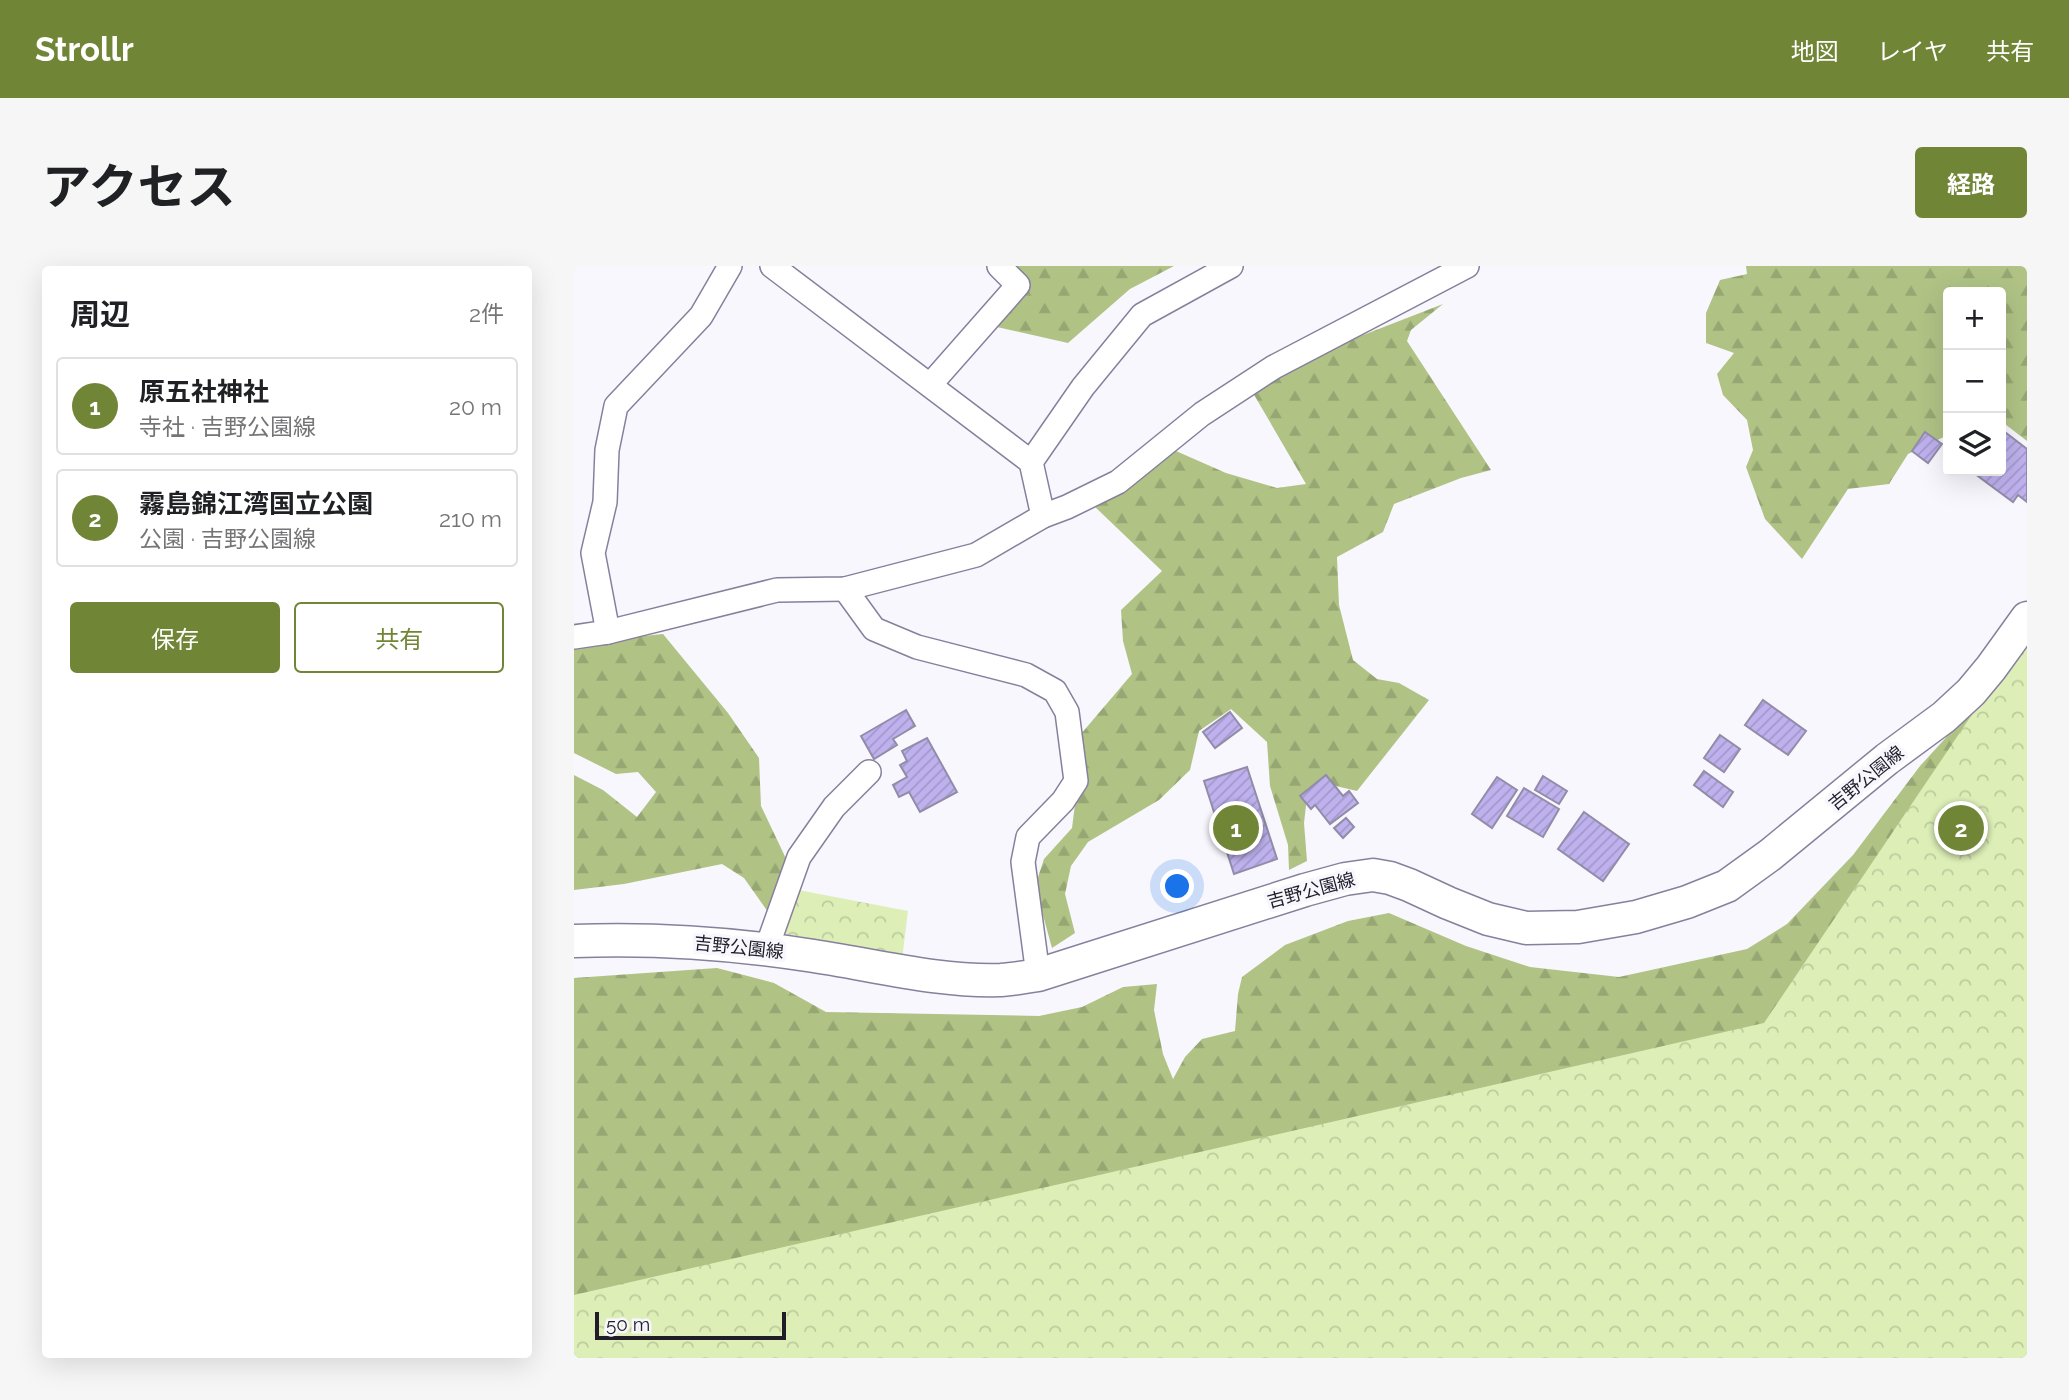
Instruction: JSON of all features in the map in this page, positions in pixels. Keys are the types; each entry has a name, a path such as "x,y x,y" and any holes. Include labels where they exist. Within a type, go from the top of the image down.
{"main road":[{"name":"吉野公園線","path":"574,941 710,942 935,977 1002,980 1038,975 1305,890 1345,879 1373,875 1409,885 1488,919 1526,928 1578,926 1636,917 1687,902 1727,886 1759,863 1887,759 1944,717 1992,668 2027,618"}],"street":[{"path":"608,632 593,553 605,502 607,450 616,407 701,316 730,266"},
{"path":"772,266 1031,462 1043,516"},
{"path":"930,386 1018,285 999,266"},
{"path":"1031,462 1083,387 1142,315 1231,266"},
{"path":"574,637 608,632 777,590 845,589 976,555 1043,516 1118,482 1202,414 1274,367 1466,266"},
{"path":"845,589 874,629 917,647 1026,675 1055,691 1067,712 1076,781 1063,801 1028,837 1023,862 1038,975"},
{"path":"766,950 799,857 834,807 869,772"}],"green space":[{"path":"1015,266 1174,266 1130,289 1068,343 997,327 1031,283"},
{"path":"1746,266 2027,266 2027,441 2006,425 2006,287 1943,287 1943,437 1908,454 1889,484 1848,489 1802,559 1765,519 1746,467 1753,450 1747,420 1723,395 1717,374 1734,353 1706,343 1706,313 1720,280 1747,274"},
{"path":"1443,304 1411,330 1407,341 1491,470 1461,478 1394,504 1383,532 1337,557 1339,605 1353,660 1377,679 1399,683 1429,700 1357,791 1323,783 1308,788 1304,823 1307,861 1289,870 1288,845 1270,786 1267,742 1231,709 1199,731 1190,770 1159,800 1088,842 1071,866 1065,894 1075,933 1052,948 1035,886 1044,859 1072,828 1077,788 1075,741 1132,674 1123,641 1121,610 1162,571 1093,505 1176,451 1226,473 1277,488 1306,484 1253,393 1358,337"},
{"path":"2027,633 2027,1358 574,1358 574,1295 1764,1023"},
{"path":"663,634 728,713 759,758 761,806 818,926 768,912 744,878 722,864 624,884 574,890 574,775 603,790 637,817 656,792 638,772 616,774 574,753 574,643"},
{"path":"2027,649 2027,1358 574,1358 574,978 717,968 774,983 826,1012 1039,1016 1082,1007 1123,987 1157,984 1154,1010 1163,1054 1173,1079 1185,1057 1202,1039 1235,1031 1242,977 1285,945 1348,921 1389,913 1466,946 1530,967 1619,977 1747,949 1787,924 1853,855 1920,766"},
{"path":"793,889 908,911 902,960 790,943 780,923"}],"building":[{"path":"1925,432 1942,444 1928,463 1912,451"},
{"path":"2006,433 2027,449 2027,502 2018,495 2013,502 1978,476 2006,476"},
{"path":"1763,700 1806,731 1788,755 1745,725"},
{"path":"906,710 915,726 893,739 897,745 874,759 861,736"},
{"path":"1230,712 1242,728 1215,748 1203,732"},
{"path":"1720,735 1740,749 1724,772 1704,758"},
{"path":"927,738 957,792 920,812 909,792 899,797 893,785 907,777 900,765 907,761 902,751"},
{"path":"1247,767 1277,859 1234,874 1204,781"},
{"path":"1704,771 1733,792 1723,807 1694,785"},
{"path":"1326,775 1343,796 1349,791 1358,803 1330,824 1315,805 1311,809 1300,796"},
{"path":"1543,776 1567,791 1559,804 1535,790"},
{"path":"1497,777 1517,790 1492,828 1472,814"},
{"path":"1524,788 1559,809 1543,837 1507,816"},
{"path":"1584,812 1629,844 1603,881 1558,849"},
{"path":"1346,818 1354,827 1343,838 1334,828"}],"place":[{"name":"原五社神社","path":"1236,828"},
{"name":"霧島錦江湾国立公園","path":"1961,828"}]}
